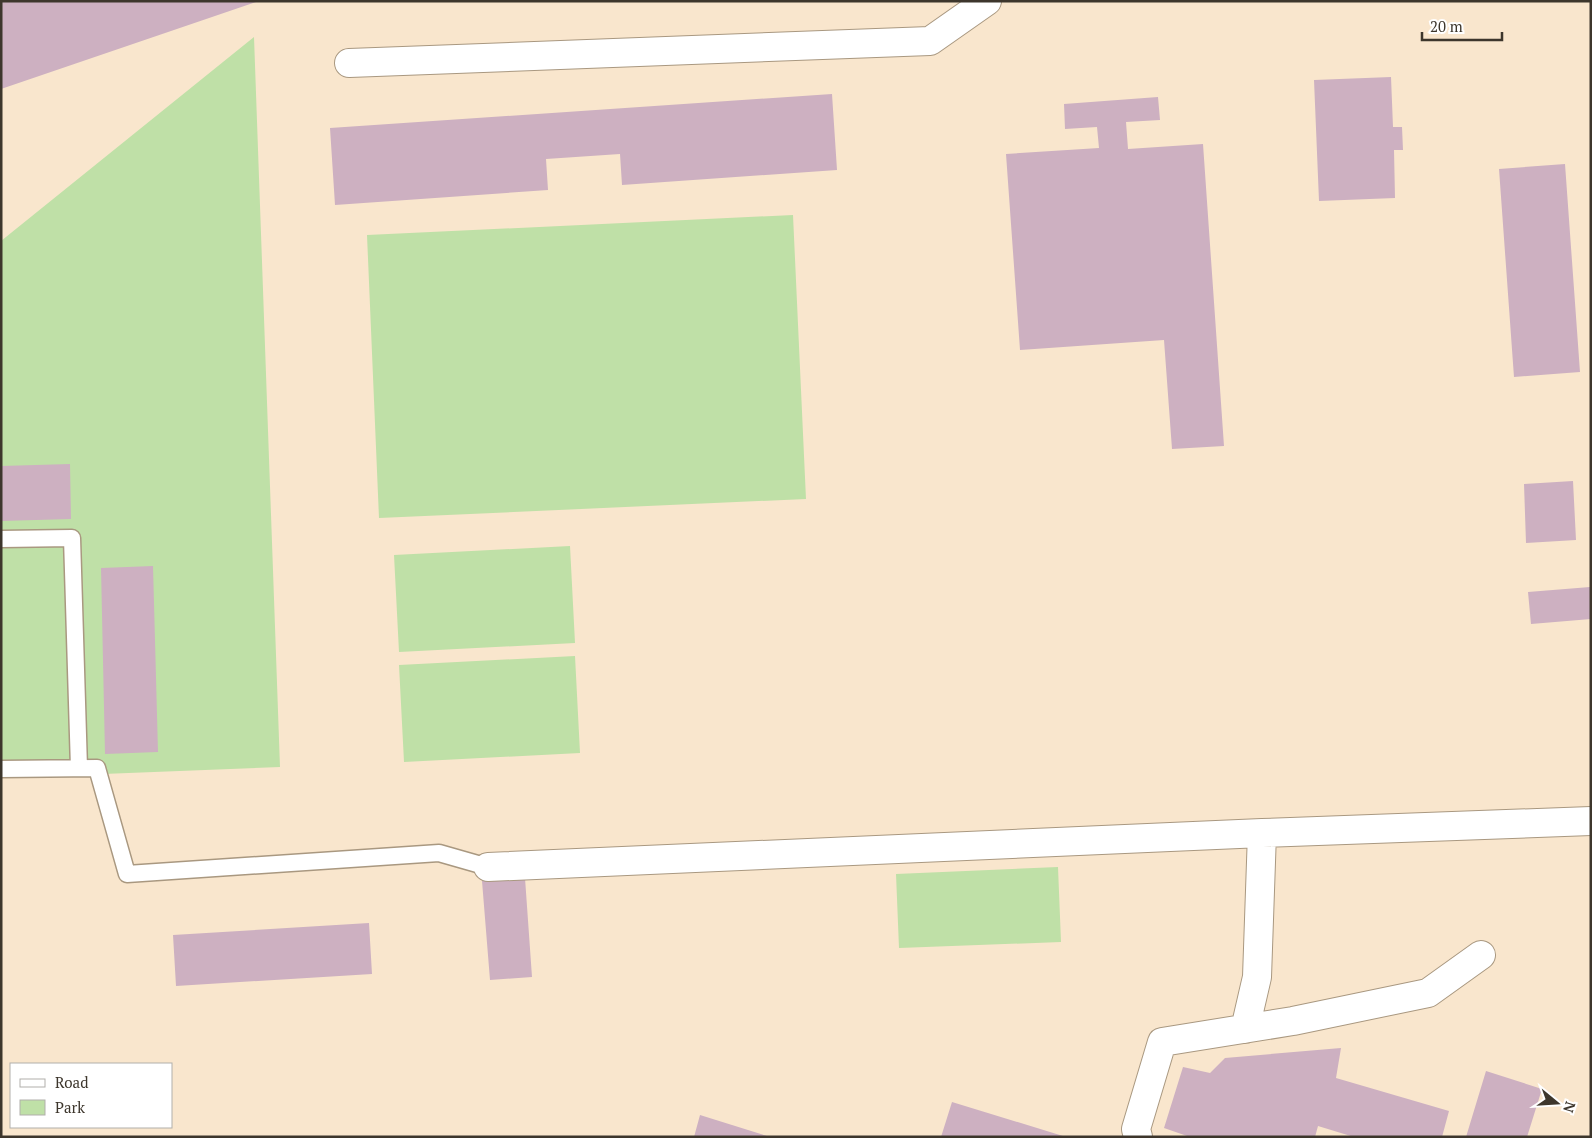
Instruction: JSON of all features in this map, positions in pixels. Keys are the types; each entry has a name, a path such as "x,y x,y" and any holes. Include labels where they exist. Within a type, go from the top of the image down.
{"street":[{"path":"348,63 930,41 987,1"},
{"path":"488,867 1262,833 1591,821"},
{"path":"1245,1029 1257,977 1262,833"},
{"path":"1138,1137 1136,1128 1162,1042 1293,1021 1428,993 1481,955"}],"lane":[{"path":"1,539 72,538 79,768"},
{"path":"1,769 97,768 127,874 439,853 488,867"}],"green space":[{"path":"254,37 280,767 1,778 1,241"},
{"path":"793,215 806,499 379,518 367,235"},
{"path":"570,546 575,643 399,652 394,555"},
{"path":"575,656 580,753 404,762 399,665"},
{"path":"1058,867 1061,942 899,948 896,874"}],"building":[{"path":"1,1 256,1 256,2 1,89"},
{"path":"1391,77 1393,127 1402,127 1403,150 1394,150 1395,198 1319,201 1314,80"},
{"path":"832,94 837,170 622,185 620,154 546,159 548,190 335,205 330,128"},
{"path":"1158,97 1160,120 1126,122 1128,149 1203,144 1224,446 1172,449 1164,340 1020,350 1006,154 1099,148 1097,127 1065,129 1064,104"},
{"path":"1565,164 1580,372 1514,377 1499,169"},
{"path":"70,464 71,519 1,521 1,466"},
{"path":"1573,481 1576,540 1526,543 1524,484"},
{"path":"153,566 158,752 105,754 101,568"},
{"path":"1590,587 1591,619 1531,624 1528,592"},
{"path":"525,878 532,977 490,980 482,881"},
{"path":"369,923 372,974 176,986 173,935"},
{"path":"1341,1048 1336,1078 1449,1111 1442,1137 1354,1137 1318,1126 1315,1137 1190,1137 1164,1128 1183,1067 1210,1073 1225,1058"},
{"path":"1486,1071 1542,1089 1527,1137 1466,1137"},
{"path":"952,1102 1063,1136 1063,1137 941,1137"},
{"path":"700,1115 767,1136 767,1137 694,1137"}]}
